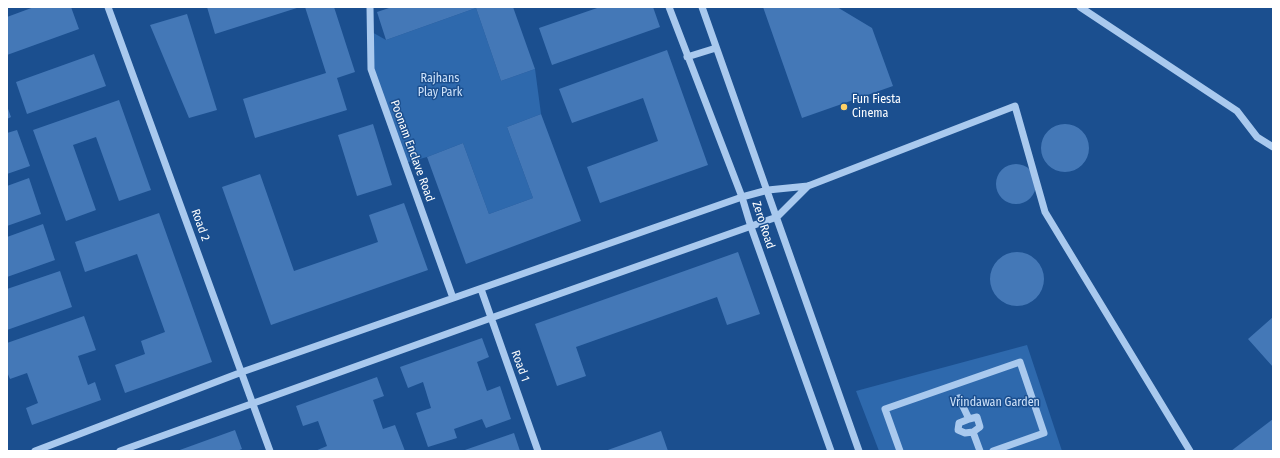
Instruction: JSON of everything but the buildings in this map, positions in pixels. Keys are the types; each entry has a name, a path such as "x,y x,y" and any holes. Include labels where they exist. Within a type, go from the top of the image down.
{"street":[{"name":"Road 2","path":"108,7 270,451"},
{"name":"Poonam Enclave Road","path":"370,7 371,69 453,298"},
{"name":"Zero Road","path":"669,7 742,197 751,227 831,451"},
{"name":"Zero Road","path":"702,7 768,190 859,451"},
{"path":"1080,7 1237,111 1257,137 1273,147"},
{"path":"687,57 716,48"},
{"path":"35,451 242,372 742,197 768,190 808,186 1015,106 1045,212 1190,451"},
{"path":"120,451 777,217 808,186"},
{"name":"Road 1","path":"481,289 538,451"},
{"path":"900,451 885,409 1020,362 1044,433 993,451"},
{"path":"959,398 969,419"},
{"path":"977,417 980,427 973,432 965,433 958,430 959,423 969,419 977,417"},
{"path":"973,432 980,451"}],"green space":[{"name":"Rajhans Play Park","path":"476,8 501,81 535,69 541,114 507,127 533,198 489,214 463,143 427,157 405,163 371,69 370,31 386,40"},
{"name":"Vrindawan Garden","path":"1027,345 1062,451 879,451 856,391"}],"place":[{"name":"Fun Fiesta Cinema","path":"844,107"}]}
